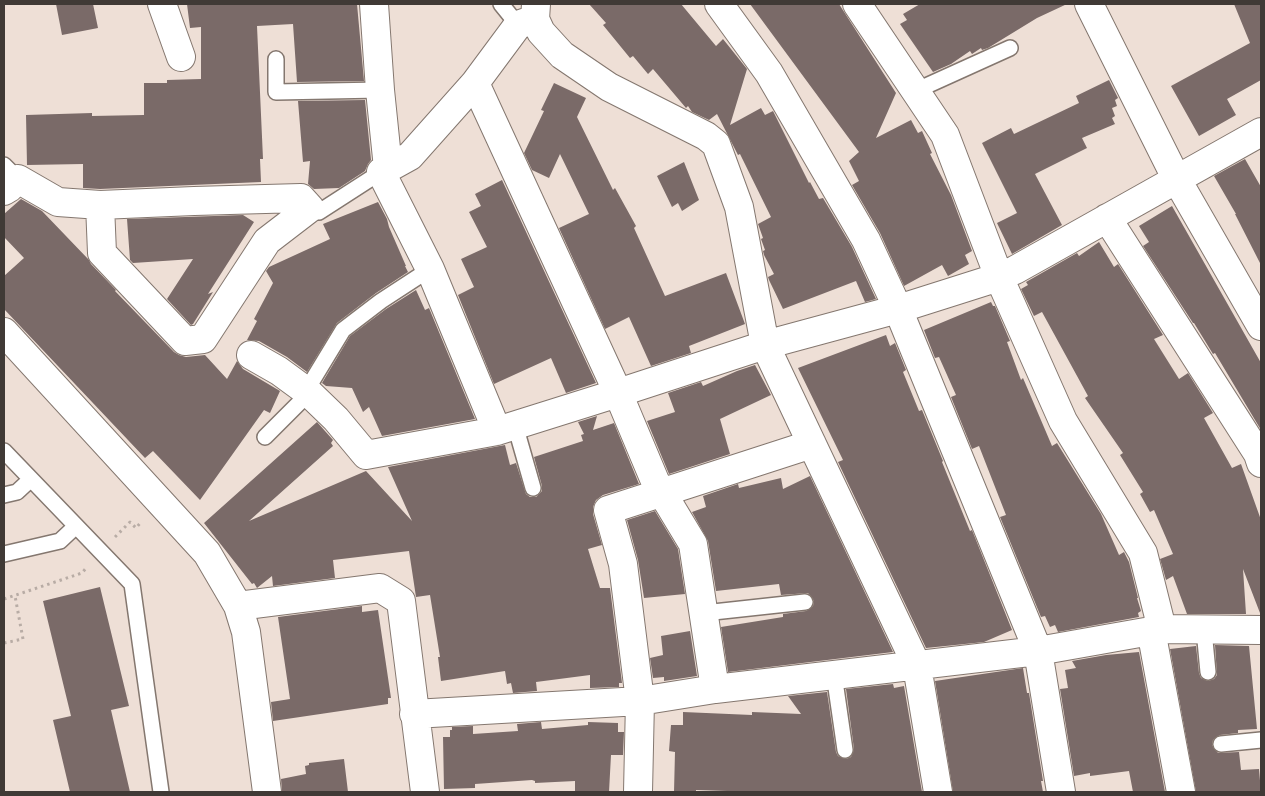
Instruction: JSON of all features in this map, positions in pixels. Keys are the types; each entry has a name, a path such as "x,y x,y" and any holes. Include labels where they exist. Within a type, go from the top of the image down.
{"street":[{"path":"162,4 181,57"},
{"path":"374,4 385,170 506,428"},
{"path":"719,4 770,73 866,240 898,309 1038,651 1061,792"},
{"path":"857,4 945,135 999,277 1063,421 1143,553 1181,792"},
{"path":"1089,4 1176,178 1261,326"},
{"path":"385,170 410,156 475,83 530,16 541,32 562,54 609,87 706,136 716,144 739,207 765,345 917,666 938,792"},
{"path":"475,83 618,393 662,494 693,544 715,689"},
{"path":"251,355 279,371 308,392 336,419 366,455 506,428 765,345 898,309 999,277 1015,270 1261,132"},
{"path":"8,178 58,202 100,205 302,198 310,208 267,241 203,339 184,341 102,253 100,205"},
{"path":"1107,218 1258,454 1261,463"},
{"path":"4,332 207,553 238,606 246,632 267,792"},
{"path":"638,792 640,701 623,564 608,510 812,444"},
{"path":"238,606 380,588 402,601 424,792"},
{"path":"414,714 640,701 715,689 834,674 1038,651 1156,630 1261,630"}],"lane":[{"path":"501,4 530,16"},
{"path":"915,91 1010,48"},
{"path":"276,59 276,92 380,90"},
{"path":"310,208 319,212 385,170"},
{"path":"265,437 308,392 343,330 381,301 430,269"},
{"path":"506,428 532,488"},
{"path":"4,451 132,584 161,792"},
{"path":"4,495 17,492 31,479"},
{"path":"4,554 60,541 76,526"},
{"path":"704,613 805,602"},
{"path":"1204,630 1208,672"},
{"path":"834,674 845,750"},
{"path":"1221,744 1261,740"}],"path":[{"path":"4,599 82,573 130,522 136,528"},
{"path":"4,643 23,639 15,596"}],"building":[{"path":"56,4 93,4 98,28 62,35"},
{"path":"187,4 357,4 364,81 297,82 293,24 257,26 263,159 260,159 261,182 100,189 83,188 83,164 27,165 26,115 92,113 92,116 144,115 144,83 167,83 167,80 201,79 201,27 190,28"},
{"path":"589,4 681,4 716,46 723,39 747,69 730,125 761,108 765,115 773,111 809,183 819,199 823,198 852,247 876,299 865,302 856,281 783,309 768,277 774,274 764,255 763,251 765,250 761,239 763,238 758,224 771,217 740,154 738,155 717,114 709,120 692,112 688,106 686,108 653,69 648,74 633,56 630,58 603,25 606,23"},
{"path":"750,4 839,4 896,93 876,138 911,120 918,133 922,131 932,153 930,154 951,195 972,251 965,255 969,264 948,276 942,265 904,286 880,233 852,185 859,181 849,161 859,152"},
{"path":"920,4 1067,4 1037,18 988,48 982,50 981,48 972,54 970,51 951,64 933,72 900,24 907,20 903,14"},
{"path":"1234,4 1261,4 1261,80 1227,99 1236,115 1199,136 1171,86 1250,43"},
{"path":"1109,80 1118,98 1115,100 1117,106 1112,108 1115,116 1112,118 1115,124 1082,138 1087,148 1035,174 1062,225 1012,254 997,223 1017,213 982,143 1011,128 1014,134 1079,103 1076,96"},
{"path":"554,83 586,98 577,117 613,190 615,188 636,226 634,228 665,296 726,273 745,324 689,346 691,353 651,366 629,317 605,329 559,228 589,214 560,154 549,178 532,170 524,153 544,111 541,110"},
{"path":"365,100 371,160 365,171 339,188 314,189 308,184 310,161 303,162 298,101"},
{"path":"1245,159 1261,187 1261,265 1236,214 1214,176"},
{"path":"684,162 699,200 682,211 678,203 672,207 657,176"},
{"path":"502,180 596,383 566,393 551,358 494,384 458,295 474,287 461,259 487,247 469,212 481,206 475,194"},
{"path":"21,199 42,211 174,352 186,357 205,355 227,379 237,361 243,369 280,391 270,413 264,410 200,500 153,451 145,458 4,309 4,276 24,258 4,237 4,214"},
{"path":"378,202 387,219 408,272 376,293 337,323 307,372 287,357 259,341 247,340 257,321 254,319 273,283 266,271 269,267 330,239 323,224"},
{"path":"1172,206 1261,363 1261,430 1215,353 1213,354 1143,246 1149,242 1139,226"},
{"path":"243,215 254,222 208,294 213,292 191,325 167,299 193,259 133,263 130,260 127,219"},
{"path":"1099,242 1114,267 1118,264 1163,335 1154,339 1179,379 1188,373 1213,413 1204,418 1232,468 1241,464 1261,520 1260,613 1243,569 1246,614 1187,614 1173,576 1166,580 1160,559 1173,554 1154,510 1150,512 1140,494 1143,492 1120,455 1123,453 1085,398 1088,396 1042,312 1034,316 1021,289 1028,285 1026,282 1077,253 1079,256"},
{"path":"416,290 425,310 429,308 475,419 382,436 369,407 363,412 352,388 326,386 322,383 350,336 386,309"},
{"path":"991,302 995,306 1010,341 1007,342 1021,380 1023,378 1052,446 1057,443 1101,514 1119,555 1124,552 1129,562 1141,611 1138,613 1139,617 1058,632 1055,625 1050,627 1045,616 1041,617 1000,517 1006,515 979,446 972,449 951,397 956,395 939,357 935,358 924,330"},
{"path":"886,335 890,346 895,343 906,370 903,372 919,411 922,410 1012,630 984,642 926,648 838,462 843,460 798,368"},
{"path":"755,365 771,395 720,419 730,454 669,474 647,421 675,412 668,393 701,382 703,386"},
{"path":"597,416 593,430 614,423 639,484 603,495 596,500 593,514 602,545 588,549 600,588 610,588 622,683 619,683 619,687 590,688 590,675 536,682 537,691 513,693 511,683 507,684 505,671 441,681 438,657 440,657 430,595 416,597 409,551 333,560 335,578 273,586 272,576 257,588 204,523 317,422 333,440 331,443 333,446 249,521 366,471 412,521 388,467 505,445 510,465 516,463 526,494 530,497 536,497 542,491 542,486 534,457 583,441 581,435 584,434 578,422"},
{"path":"810,476 893,652 728,672 721,627 783,617 783,614 806,611 813,606 814,601 808,593 781,595 779,584 716,591 708,541 692,512 706,507 703,496 738,484 739,488 781,478 783,489"},
{"path":"655,511 678,549 685,594 644,598 638,560 627,520"},
{"path":"100,587 129,706 111,710 130,792 70,792 53,720 71,716 43,601"},
{"path":"362,606 362,612 378,610 391,698 388,698 388,704 273,721 271,702 290,699 278,617"},
{"path":"690,631 697,676 664,681 664,677 653,678 650,658 663,655 661,636"},
{"path":"1215,645 1249,646 1257,729 1238,730 1238,733 1220,735 1213,740 1212,745 1218,753 1239,752 1241,770 1259,769 1261,792 1196,792 1170,649 1196,646 1199,673 1201,678 1208,681 1214,679 1217,675"},
{"path":"1139,652 1165,792 1133,792 1129,771 1090,776 1090,773 1074,776 1060,689 1068,688 1065,670 1076,668 1072,661"},
{"path":"1023,668 1027,693 1029,693 1043,781 1041,781 1043,792 953,792 935,681"},
{"path":"893,684 894,688 904,686 922,792 696,790 696,792 674,792 675,752 669,751 671,725 683,725 683,712 752,715 752,712 801,714 788,696 827,692 836,752 838,756 846,759 851,757 854,749 846,689"},
{"path":"541,722 542,729 588,725 588,722 618,723 618,732 624,732 623,755 611,755 609,792 575,792 575,781 535,783 532,780 475,784 475,788 444,789 443,737 450,737 452,727 473,726 473,734 518,731 517,724"},
{"path":"344,759 348,792 282,792 281,779 306,774 305,766 309,765 309,763"}]}
